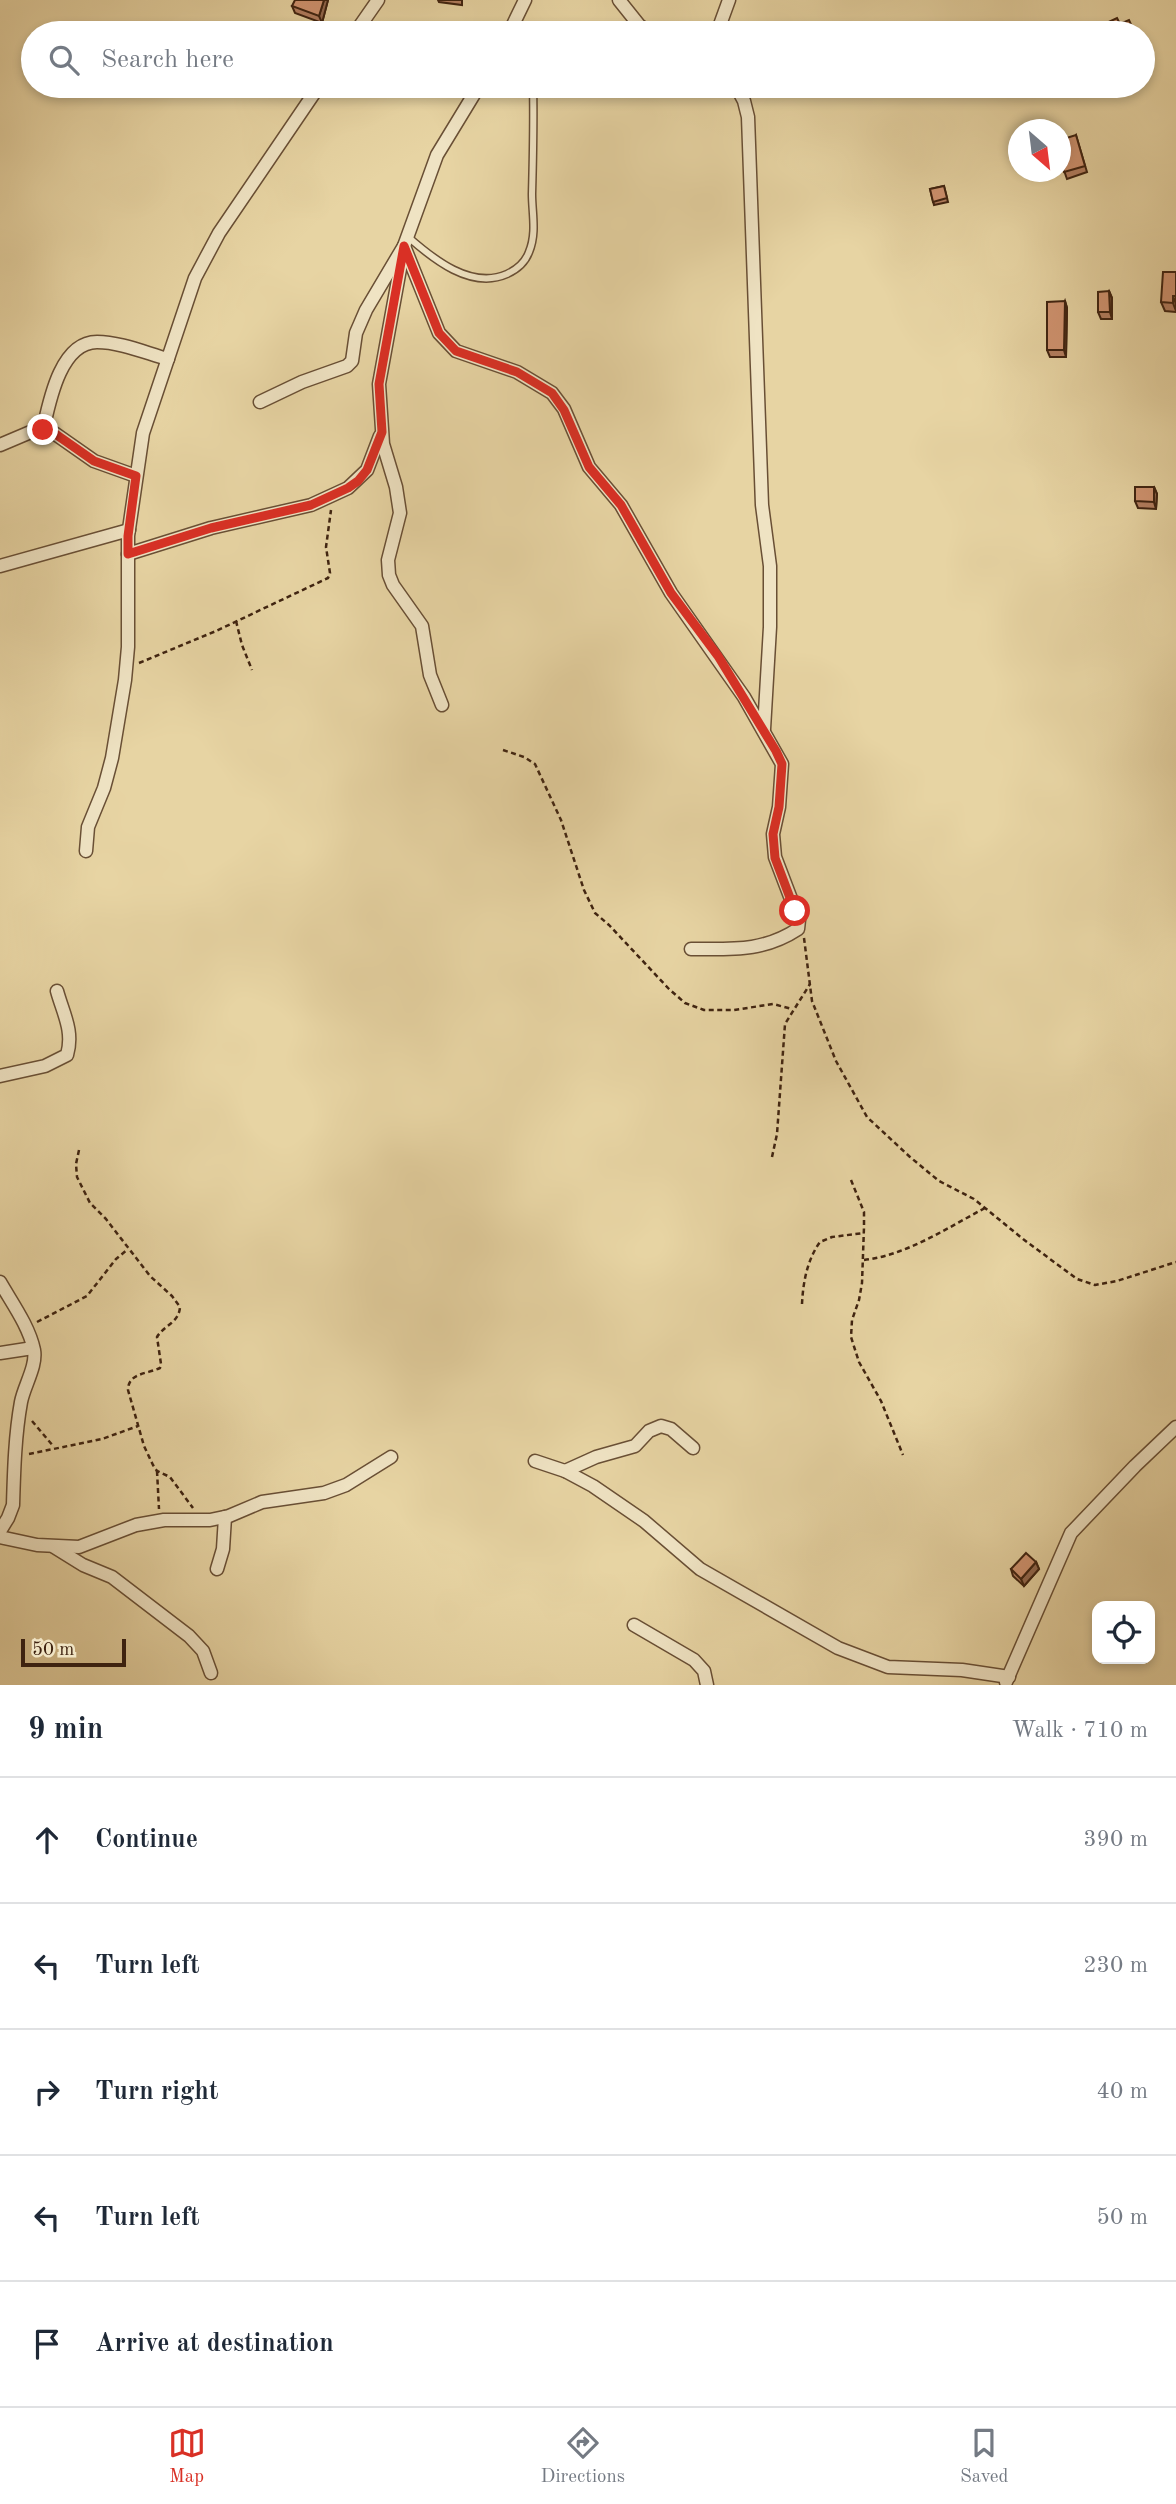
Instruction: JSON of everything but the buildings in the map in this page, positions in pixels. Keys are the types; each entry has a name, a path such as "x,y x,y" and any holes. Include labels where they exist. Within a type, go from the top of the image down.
{"street":[{"path":"363,21 378,0"},
{"path":"515,21 525,0"},
{"path":"619,0 636,21"},
{"path":"722,21 729,0"},
{"path":"86,851 89,827 104,788 111,758 126,668 129,530 143,433 195,278 219,233 311,98"},
{"path":"442,705 430,675 422,626 389,575 388,560 400,513 383,444 379,384 406,241 437,155 472,98"},
{"path":"742,98 748,117 762,505 770,566 770,626 764,730"},
{"path":"260,402 352,361 356,333 366,310 406,241"},
{"path":"406,241 439,333 447,343 456,351 517,372 552,393 564,410 589,467 621,505 671,593 718,656 782,764 779,807 773,834 775,858 798,929 769,945 746,949 691,949"},
{"path":"43,430 60,370 81,345 98,342 167,359"},
{"path":"0,445 33,431 43,430 54,433 94,461 136,476"},
{"path":"128,554 211,528 311,505 348,488 367,470 382,432"},
{"path":"0,566 129,530"},
{"path":"0,1076 45,1066 67,1055 70,1045 69,1024 57,991"},
{"path":"0,1282 24,1326 33,1348 34,1362 26,1380 20,1415 13,1505 0,1531"},
{"path":"0,1353 33,1348"},
{"path":"565,1471 596,1457 635,1446 649,1431 661,1426 671,1429 692,1448"},
{"path":"535,1461 565,1471 618,1502 700,1569 838,1647 888,1667 962,1670 1006,1681 1071,1533 1176,1427"},
{"path":"0,1537 54,1547 79,1547 136,1525 225,1517 262,1502 300,1498 346,1485 391,1457"},
{"path":"217,1569 223,1549 225,1517"},
{"path":"54,1547 83,1565 112,1577 189,1636 203,1651 211,1673"},
{"path":"634,1625 694,1660 704,1671 706,1685"}],"lane":[{"path":"406,241 451,268 486,280 514,271 524,263 531,250 534,228 533,98"}],"path":[{"path":"126,668 328,578 331,573 326,547 332,512 329,497"},
{"path":"236,621 252,670"},
{"path":"503,750 535,764 561,820 584,890 595,913 669,989 685,1003 704,1010 734,1010 773,1004 792,1009"},
{"path":"799,926 807,949 812,1001 829,1045 867,1117 939,1181 974,1199 1077,1279 1095,1285 1150,1272 1176,1262"},
{"path":"772,1157 777,1133 785,1024 810,984"},
{"path":"79,1150 77,1177 81,1190 150,1276 180,1307 176,1320 160,1331 157,1337 162,1364 160,1367 132,1377 128,1383 144,1446 157,1471 158,1521"},
{"path":"851,1180 864,1212 862,1283 852,1321 851,1337 859,1362 881,1401 903,1455"},
{"path":"863,1260 881,1258 900,1251 985,1208"},
{"path":"802,1304 803,1284 810,1259 820,1242 832,1237 864,1233"},
{"path":"24,1326 54,1315 87,1296 116,1259 128,1249"},
{"path":"20,1415 36,1425 54,1447"},
{"path":"16,1457 102,1439 138,1426"},
{"path":"157,1471 170,1477 200,1520"}],"route":[{"path":"43,430 54,433 94,461 136,476 128,554 211,528 311,505 348,488 367,470 382,432 379,384 404,246 439,333 447,343 456,351 517,372 552,393 576,433 589,467 621,505 671,593 718,656 776,751 782,764 782,782 773,834 775,858 795,911"}]}
